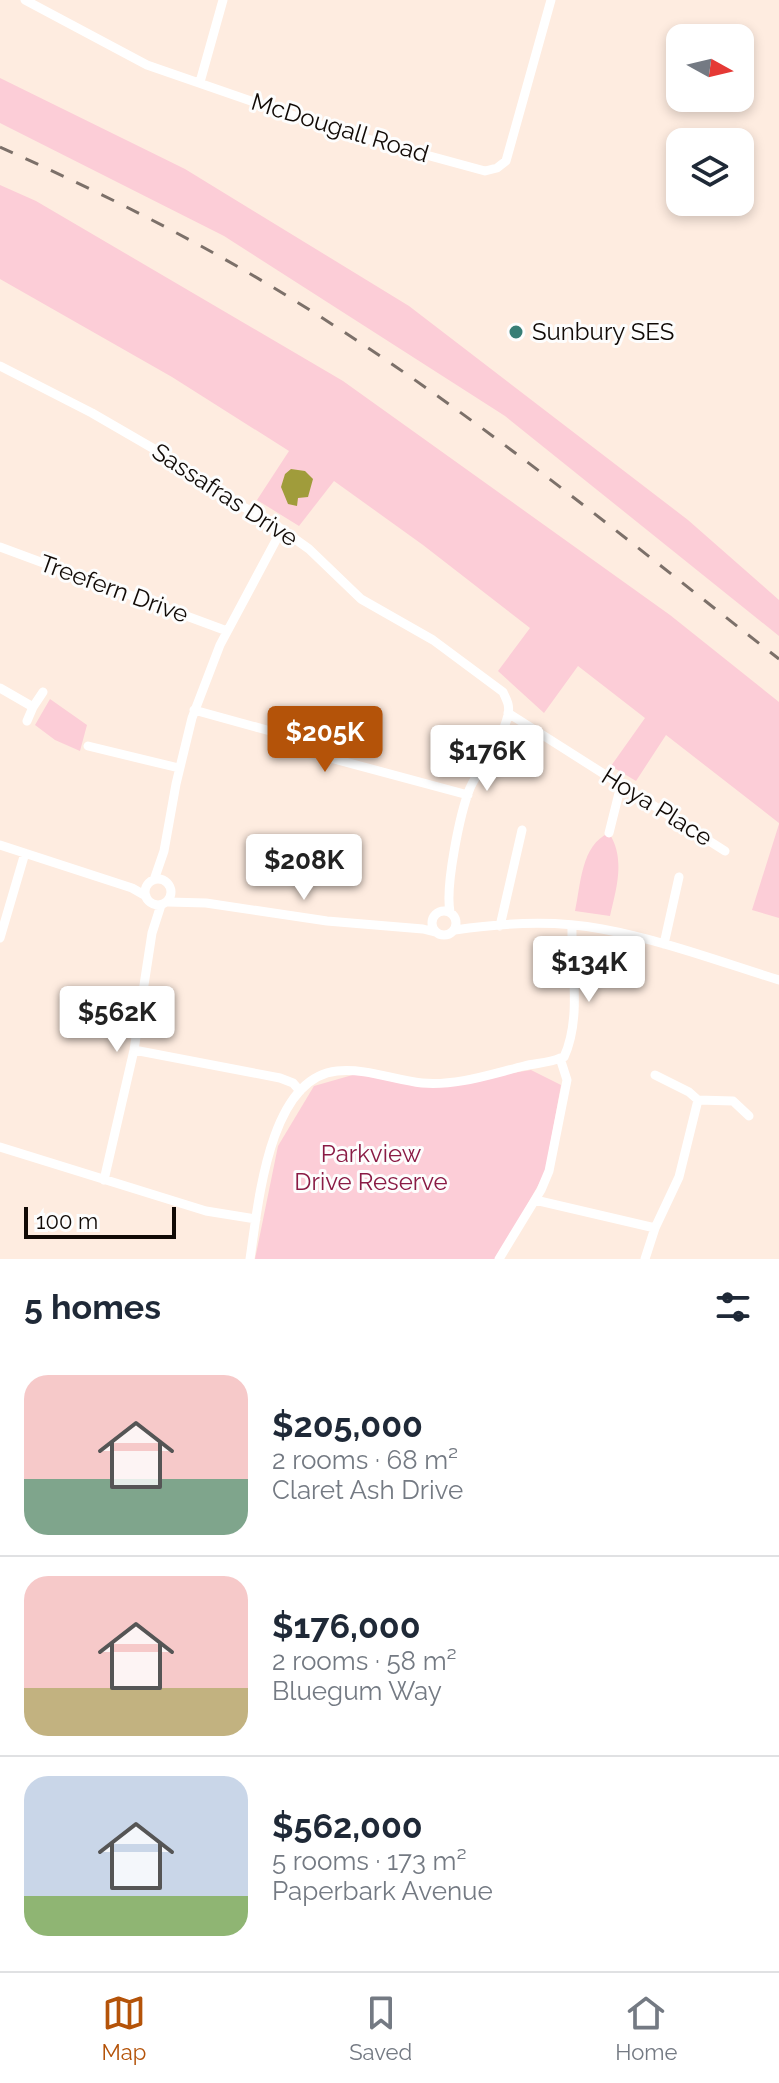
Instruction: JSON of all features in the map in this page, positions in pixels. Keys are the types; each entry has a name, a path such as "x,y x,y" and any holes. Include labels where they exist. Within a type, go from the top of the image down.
{"street":[{"name":"McDougall Road","path":"25,0 147,65 338,131 485,171 497,168 506,161 551,0"},
{"path":"200,82 223,0"},
{"name":"Sassafras Drive","path":"0,366 92,413 161,453 203,486 244,505 282,529 309,549 361,599 433,640 503,692 509,709"},
{"path":"152,933 148,899 164,851 179,768 194,710 227,631 282,529"},
{"name":"Treefern Drive","path":"0,547 227,631"},
{"path":"0,688 33,707"},
{"path":"27,721 43,692"},
{"path":"0,845 132,888 148,899 164,903 206,903 276,915 399,927 444,936 450,883 468,795 509,709"},
{"name":"Hoya Place","path":"509,709 725,851"},
{"path":"194,710 274,732 323,756 468,795"},
{"path":"88,746 179,768"},
{"path":"609,833 621,785"},
{"path":"500,926 522,830"},
{"path":"104,1180 134,1050 152,933 169,886 164,851"},
{"path":"0,938 25,853"},
{"path":"664,944 679,877"},
{"path":"113,882 152,882 169,886 206,903"},
{"path":"435,932 432,922 447,918"},
{"path":"399,927 447,918 479,927 572,925 601,928 779,980"},
{"path":"250,1259 272,1143 285,1113 300,1091 316,1078 334,1071 357,1071 422,1083 449,1083 564,1057 570,1044 573,1019 572,925"},
{"path":"134,1050 280,1078 293,1083 300,1091"},
{"path":"499,1259 549,1171 567,1081 560,1058"},
{"path":"655,1075 698,1100 733,1101 749,1116"},
{"path":"645,1259 655,1228 679,1177 698,1100"},
{"path":"0,1147 206,1211 256,1219"},
{"path":"535,1200 655,1228"}],"green space":[{"path":"0,78 185,169 409,306 688,520 779,600 779,636 505,416 224,236 0,123"},
{"path":"0,185 36,201 343,381 670,615 779,702 779,823 666,735 636,781 611,766 645,718 578,666 544,713 498,671 530,628 334,481 299,526 257,500 289,451 172,377 0,279"},
{"path":"50,699 87,725 80,751 55,740 35,725"},
{"path":"779,824 779,918 752,910"},
{"path":"609,833 618,864 610,916 575,911 588,856 593,846"},
{"name":"Parkview Drive Reserve","path":"531,1070 561,1085 545,1173 497,1259 255,1259 278,1146 314,1086 356,1074 444,1084"}],"shaded area":[{"path":"291,469 305,471 313,479 308,497 298,498 297,506 288,504 281,487 285,474"}],"railway":[{"path":"0,147 122,204 201,246 316,314 494,437 779,659"}],"place":[{"name":"Sunbury SES","path":"516,332"}]}
